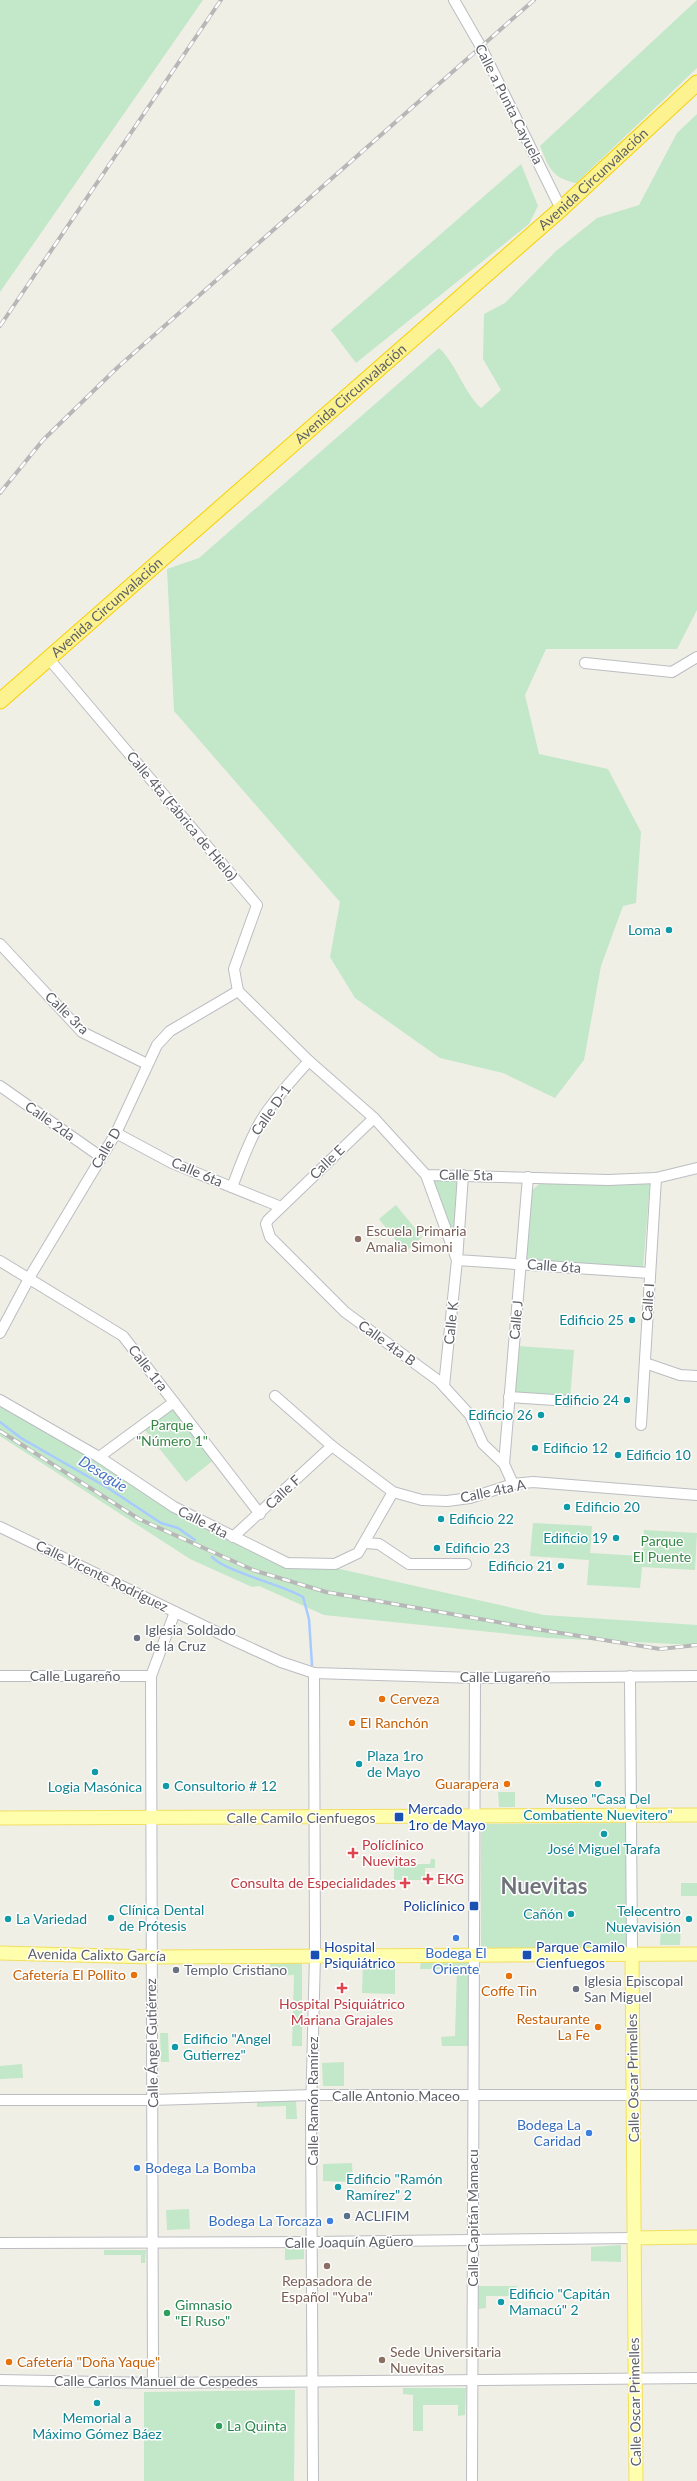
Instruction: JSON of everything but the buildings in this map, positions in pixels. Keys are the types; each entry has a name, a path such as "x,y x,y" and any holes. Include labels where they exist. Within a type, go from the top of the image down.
{"highway":[{"name":"Avenida Circunvalación","path":"0,701 561,209 697,83"}],"main road":[{"name":"Calle Camilo Cienfuegos","path":"0,1818 314,1818 697,1815"},
{"name":"Avenida Calixto García","path":"0,1953 151,1957 697,1954"},
{"name":"Calle Oscar Primelles","path":"632,1954 635,2096 633,2238 636,2481"},
{"name":"Calle Joaquín Agüero","path":"633,2238 697,2237"}],"street":[{"name":"Calle a Punta Cayuela","path":"454,0 481,47 561,209"},
{"path":"585,663 672,672 697,656"},
{"name":"Calle 4ta (Fábrica de Hielo)","path":"49,659 257,905 234,969 238,991"},
{"name":"Calle 3ra","path":"0,944 82,1032 147,1064"},
{"name":"Calle 5ta","path":"238,991 309,1061 374,1118 426,1175 608,1180 656,1178 697,1168"},
{"name":"Calle D","path":"0,1333 30,1278 116,1133 157,1045 170,1031 238,991"},
{"name":"Calle D-1","path":"232,1187 250,1142 262,1119 277,1097 309,1061"},
{"name":"Calle 2da","path":"0,1086 101,1157"},
{"name":"Calle E","path":"281,1207 374,1118"},
{"name":"Calle 6ta","path":"116,1133 172,1163 281,1207"},
{"name":"Calle K","path":"426,1175 458,1260"},
{"name":"Calle K","path":"444,1386 458,1260 463,1175"},
{"name":"Calle J","path":"504,1464 528,1177"},
{"name":"Calle I","path":"641,1425 656,1178"},
{"name":"Calle 4ta B","path":"281,1207 266,1224 270,1236 320,1289 345,1312 397,1352 435,1377 444,1386 470,1415 483,1444 504,1464 513,1484"},
{"name":"Calle 6ta","path":"458,1260 650,1273"},
{"name":"Calle 1ra","path":"0,1261 123,1336 260,1514"},
{"path":"645,1363 680,1376 697,1376"},
{"name":"Calle 4ta A","path":"275,1396 332,1446 393,1492 422,1500 470,1498 513,1484 533,1482 697,1495"},
{"path":"509,1398 570,1401"},
{"name":"Calle 4ta","path":"0,1400 99,1457 174,1507 287,1563 335,1564 358,1552 365,1543 393,1492"},
{"path":"99,1457 174,1402"},
{"name":"Calle F","path":"233,1537 260,1514 332,1446"},
{"name":"Calle Vicente Rodríguez","path":"0,1527 281,1662 314,1673"},
{"path":"365,1543 379,1544 409,1564 466,1564"},
{"name":"Calle Ángel Gutiérrez","path":"153,2383 154,2100 151,1957 151,1676 175,1612"},
{"name":"Calle Lugareño","path":"314,1673 475,1678 697,1676"},
{"name":"Calle Ramón Ramírez","path":"313,2481 312,2095 315,1955 314,1673"},
{"name":"Calle Lugareño","path":"0,1676 151,1676"},
{"name":"Calle Oscar Primelles","path":"630,1676 632,1954"},
{"name":"Calle Capitán Mamacu","path":"472,2481 475,1678"},
{"name":"Calle Antonio Maceo","path":"0,2100 154,2100 312,2095 697,2095"},
{"name":"Calle Joaquín Agüero","path":"0,2243 313,2242 633,2238"},
{"name":"Calle Carlos Manuel de Cespedes","path":"0,2380 153,2383 313,2380 697,2378"}],"green space":[{"path":"0,0 203,0 0,292"},
{"path":"697,0 697,68 576,183 556,175 549,166 540,146"},
{"path":"697,114 697,610 677,649 546,649 525,695 539,754 608,769 641,832 636,903 623,906 601,966 584,1060 555,1098 503,1073 440,1058 355,998 330,957 340,902 174,711 167,569 199,558 439,348 451,362 469,394 481,408 501,390 483,359 484,314 505,303 556,251 597,218 639,205 677,133"},
{"path":"521,164 538,206 529,224 356,363 331,330"},
{"path":"426,1175 463,1175 457,1260"},
{"path":"544,1180 650,1182 643,1269 524,1260 530,1192"},
{"path":"396,1205 422,1237 405,1252 379,1219"},
{"path":"518,1346 574,1350 570,1399 514,1395"},
{"path":"0,1404 100,1459 168,1507 288,1565 331,1567 544,1615 697,1625 697,1645 548,1638 324,1615 259,1586 252,1587 190,1559 0,1436"},
{"name":"Parque \"Número 1\"","path":"174,1406 215,1459 186,1482 144,1429"},
{"name":"Parque El Puente","path":"533,1523 592,1526 590,1553 642,1556 644,1530 697,1533 695,1570 642,1567 640,1588 587,1585 589,1560 530,1556"},
{"path":"498,1792 515,1792 515,1807 499,1807"},
{"name":"Parque Camilo Cienfuegos","path":"627,1823 627,1948 481,1949 481,1824"},
{"path":"431,1859 435,1859 435,1868 425,1868 425,1880 394,1880 394,1864 430,1864"},
{"path":"681,1883 697,1883 697,1896 681,1896"},
{"path":"661,1926 681,1926 680,1945 660,1945"},
{"path":"302,1957 302,2046 292,2046 294,1975 269,1976 271,1958"},
{"path":"421,1959 470,1959 470,2046 442,2046 441,2037 455,2036 457,1969 420,1969"},
{"path":"363,1962 395,1962 395,1994 362,1993"},
{"path":"160,2033 168,2033 169,2062 161,2062"},
{"path":"344,2062 344,2086 323,2086 322,2063"},
{"path":"22,2064 23,2078 0,2079 0,2066"},
{"path":"257,2100 296,2100 297,2119 286,2119 286,2106 257,2107"},
{"path":"352,2163 353,2182 323,2181 323,2164"},
{"path":"189,2209 190,2229 167,2230 166,2210"},
{"path":"621,2245 621,2262 591,2261 591,2247"},
{"path":"304,2246 304,2259 285,2260 285,2247"},
{"path":"104,2250 146,2250 145,2263 141,2263 141,2255 104,2255"},
{"path":"478,2286 517,2286 517,2296 486,2296 486,2308 478,2309"},
{"path":"403,2388 466,2388 465,2415 458,2416 458,2405 423,2405 423,2431 413,2431 413,2395 403,2394"},
{"name":"La Quinta","path":"295,2390 294,2481 144,2481 144,2392"}],"waterway":[{"name":"Desagüe","path":"0,1422 21,1438 108,1488 161,1523 178,1528 195,1540"},
{"name":"Desagüe","path":"212,1557 229,1568 281,1587 303,1597 309,1619 312,1665"}],"railway":[{"path":"0,326 221,0"},
{"path":"0,493 43,440 118,367 534,0"},
{"path":"0,1431 139,1519 253,1570 326,1592 548,1631 660,1649 697,1645"}],"place":[{"name":"Loma","path":"669,930"},
{"name":"Escuela Primaria Amalia Simoni","path":"358,1239"},
{"name":"Edificio 25","path":"632,1320"},
{"name":"Edificio 24","path":"627,1400"},
{"name":"Edificio 26","path":"541,1415"},
{"name":"Edificio 12","path":"535,1448"},
{"name":"Edificio 10","path":"618,1455"},
{"name":"Edificio 20","path":"567,1507"},
{"name":"Edificio 22","path":"441,1519"},
{"name":"Edificio 19","path":"616,1538"},
{"name":"Edificio 23","path":"437,1548"},
{"name":"Edificio 21","path":"561,1566"},
{"name":"Iglesia Soldado de la Cruz","path":"137,1638"},
{"name":"Cerveza","path":"382,1699"},
{"name":"El Ranchón","path":"352,1723"},
{"name":"Plaza 1ro de Mayo","path":"359,1764"},
{"name":"Logia Masónica","path":"95,1772"},
{"name":"Guarapera","path":"507,1784"},
{"name":"Museo \"Casa Del Combatiente Nuevitero\"","path":"598,1784"},
{"name":"Consultorio # 12","path":"166,1786"},
{"name":"Mercado 1ro de Mayo","path":"399,1817"},
{"name":"José Miguel Tarafa","path":"604,1834"},
{"name":"Políclínico Nuevitas","path":"353,1853"},
{"name":"EKG","path":"428,1879"},
{"name":"Consulta de Especialidades","path":"405,1883"},
{"name":"Policlínico","path":"474,1906"},
{"name":"Cañón","path":"571,1914"},
{"name":"Clínica Dental de Prótesis","path":"111,1918"},
{"name":"La Variedad","path":"8,1919"},
{"name":"Telecentro Nuevavisión","path":"689,1919"},
{"name":"Bodega El Oriente","path":"456,1938"},
{"name":"Hospital Psiquiátrico","path":"315,1955"},
{"name":"Parque Camilo Cienfuegos","path":"527,1955"},
{"name":"Templo Cristiano","path":"176,1970"},
{"name":"Cafetería El Pollito","path":"134,1975"},
{"name":"Coffe Tin","path":"509,1976"},
{"name":"Hospital Psiquiátrico Mariana Grajales","path":"342,1988"},
{"name":"Iglesia Episcopal San Miguel","path":"576,1989"},
{"name":"Restaurante La Fe","path":"598,2027"},
{"name":"Edificio \"Angel Gutierrez\"","path":"175,2047"},
{"name":"Bodega La Caridad","path":"589,2133"},
{"name":"Bodega La Bomba","path":"137,2168"},
{"name":"Edificio \"Ramón Ramírez\" 2","path":"338,2187"},
{"name":"ACLIFIM","path":"347,2216"},
{"name":"Bodega La Torcaza","path":"330,2221"},
{"name":"Repasadora de Español \"Yuba\"","path":"327,2266"},
{"name":"Edificio \"Capitán Mamacú\" 2","path":"501,2302"},
{"name":"Gimnasio \"El Ruso\"","path":"167,2313"},
{"name":"Sede Universitaria Nuevitas","path":"382,2360"},
{"name":"Cafetería \"Doña Yaque\"","path":"9,2362"},
{"name":"Memorial a Máximo Gómez Báez","path":"97,2403"},
{"name":"La Quinta","path":"219,2426"}],"district":[{"name":"Nuevitas","path":"544,1886"}]}
